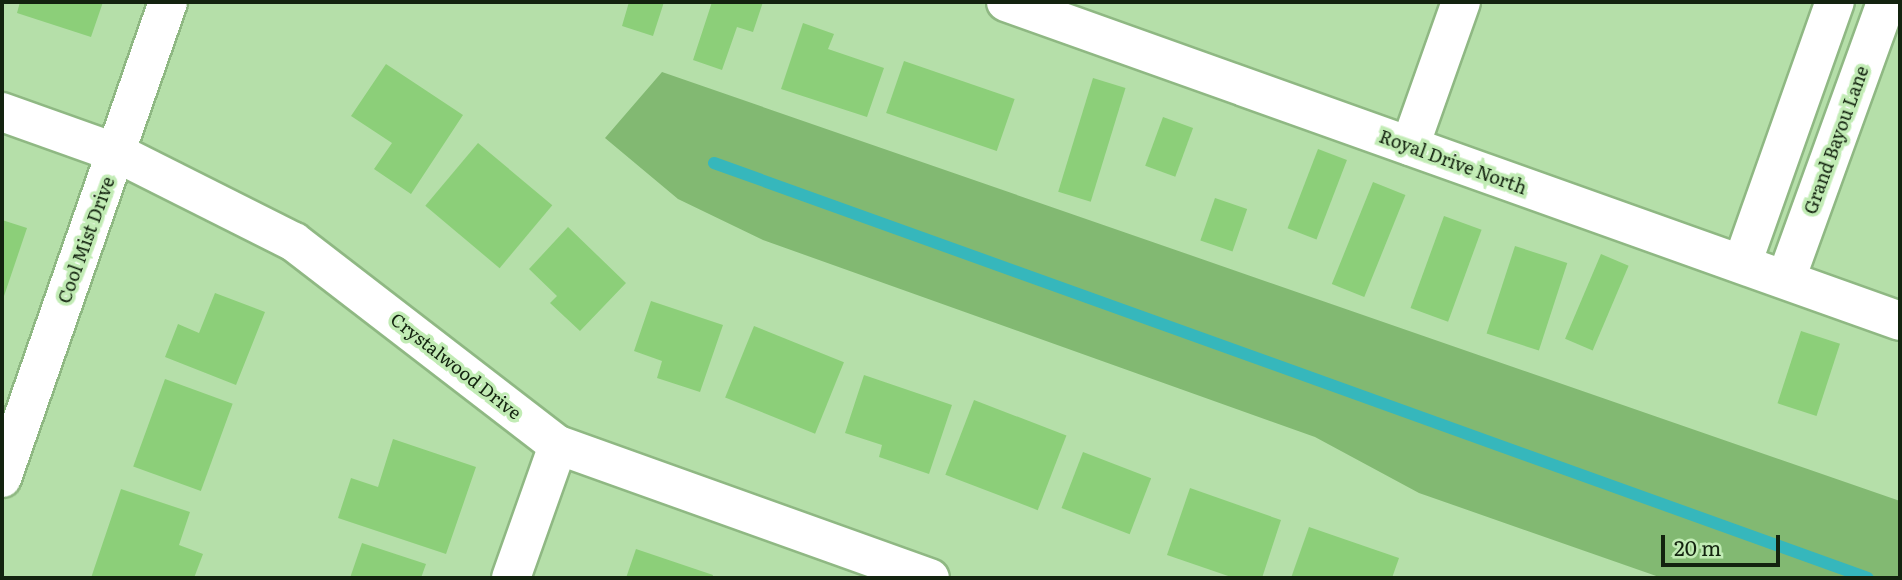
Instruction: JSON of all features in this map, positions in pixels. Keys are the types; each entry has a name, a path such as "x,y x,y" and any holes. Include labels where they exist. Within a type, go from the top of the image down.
{"street":[{"name":"Cool Mist Drive","path":"2,478 168,2"},
{"name":"Royal Drive North","path":"1006,2 1090,16 1410,146 1900,321"},
{"path":"1410,146 1461,2"},
{"path":"1742,264 1835,2"},
{"name":"Grand Bayou Lane","path":"1786,279 1886,2"},
{"name":"Crystalwood Drive","path":"2,112 117,153 294,242 558,445 930,578"},
{"path":"511,578 558,445"}],"green space":[{"path":"662,72 1900,501 1900,578 1662,578 1419,493 1315,437 763,240 678,199 605,138"}],"building":[{"path":"20,2 103,2 91,37 17,13"},
{"path":"629,2 664,2 653,36 622,26"},
{"path":"712,2 763,2 753,32 737,27 722,70 693,60"},
{"path":"803,23 834,34 828,49 884,68 867,117 781,89"},
{"path":"904,61 1015,99 997,151 886,113"},
{"path":"386,64 463,115 411,194 374,169 392,143 351,116"},
{"path":"1093,78 1126,88 1091,202 1058,192"},
{"path":"1163,117 1193,128 1175,177 1145,166"},
{"path":"478,143 552,205 500,268 425,206"},
{"path":"1318,149 1347,160 1316,239 1288,228"},
{"path":"1373,182 1405,195 1364,297 1332,284"},
{"path":"1215,198 1247,209 1232,252 1200,241"},
{"path":"1444,216 1482,230 1448,322 1410,308"},
{"path":"2,220 27,228 2,302"},
{"path":"568,227 626,283 580,331 550,303 557,296 529,269"},
{"path":"1515,246 1567,263 1539,350 1487,333"},
{"path":"1601,254 1629,266 1593,350 1565,339"},
{"path":"215,293 265,312 236,385 165,357 178,324 199,333"},
{"path":"651,301 723,325 700,392 657,378 662,361 634,351"},
{"path":"754,326 844,362 815,434 725,397"},
{"path":"1801,331 1840,344 1817,416 1778,403"},
{"path":"864,375 952,405 929,474 879,457 882,445 845,433"},
{"path":"165,379 233,404 201,491 133,466"},
{"path":"974,400 1066,435 1038,510 945,475"},
{"path":"393,439 476,467 446,554 338,518 351,478 378,487"},
{"path":"1083,452 1151,478 1130,534 1061,508"},
{"path":"1190,488 1281,520 1262,578 1234,578 1167,555"},
{"path":"121,489 190,512 179,545 203,554 194,578 91,578"},
{"path":"1309,527 1399,558 1392,578 1291,578"},
{"path":"362,543 426,564 421,578 350,578"},
{"path":"636,549 713,575 712,578 626,578"}],"waterway":[{"path":"714,163 1868,578"}]}
